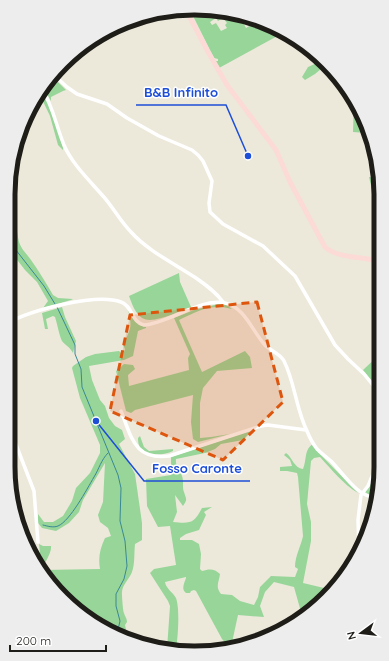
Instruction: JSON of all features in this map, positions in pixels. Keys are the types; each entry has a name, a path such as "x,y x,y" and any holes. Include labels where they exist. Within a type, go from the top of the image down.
{"main road":[{"path":"189,15 227,84 276,150 290,182 325,247 335,253 374,260"}],"street":[{"path":"58,79 77,94 107,104 146,129 192,150 198,155 203,161 212,181 209,203 210,212 223,224 263,246 295,276 335,345 364,374 374,386"},
{"path":"45,94 54,114 64,146 83,174 104,197 131,233 150,248 205,284 223,302 234,307 243,315 251,324 264,344 283,360 290,376 306,430 317,448 353,486 371,498"},
{"path":"15,320 47,309 91,300 120,302 128,306 136,320 144,325 155,323 184,311 223,302"},
{"path":"122,411 130,434 140,450 155,457 169,456 264,425 306,430"},
{"path":"15,442 34,491 38,542"},
{"path":"359,538 358,520 362,493 368,486 374,470"}],"highlighted area":[{"path":"257,302 283,402 223,460 110,411 130,315"}],"green space":[{"path":"192,15 230,18 243,22 246,28 251,25 278,36 219,68 215,61 218,61 218,59 214,58","holes":["216,18 218,21 223,18 227,23 225,25 227,28 221,31 216,23 212,25 210,22"]},
{"path":"316,63 322,69 305,80 302,77 308,67"},
{"path":"56,80 66,90 51,97 51,101 46,93"},
{"path":"45,95 59,133 63,150 58,145 50,116 42,100"},
{"path":"354,112 362,133 353,132"},
{"path":"369,177 373,177 374,198"},
{"path":"15,221 21,247 37,268 53,295 58,298 73,299 43,308 48,301 37,282 15,257"},
{"path":"179,273 180,282 191,307 166,317 153,320 147,320 137,314 129,296"},
{"path":"218,304 225,304 232,309 225,307 211,307 179,320 202,372 245,351 250,357 252,368 217,371 203,388 200,403 200,438 230,434 198,442 193,439 191,422 193,395 135,410 131,413 126,411 116,371 124,364 133,365 135,369 128,375 129,386 189,370 188,358 190,354 174,318 194,310"},
{"path":"62,307 76,341 73,353 60,337 55,317 53,316 46,319 48,329 45,329 42,313"},
{"path":"128,310 137,323 146,327 138,331 133,356 124,360 89,366 92,380 100,400 105,406 109,418 115,426 122,430 125,439 119,444 135,474 142,523 142,540 135,544 133,569 122,591 123,610 127,621 125,625 127,632 105,622 85,609 60,585 48,570 100,569 99,557 102,546 105,538 111,536 108,528 100,522 98,515 103,502 105,463 83,500 79,512 69,523 56,531 42,528 38,523 38,514 44,522 53,522 63,516 72,501 76,488 90,473 100,453 100,445 80,398 72,368 86,357 95,354 119,351 123,355 125,349 123,345 129,332 130,321"},
{"path":"374,360 374,383 363,370"},
{"path":"252,430 243,440 221,444 215,449 205,453 176,459 177,466 183,478 183,490 186,502 183,506 175,495 177,512 173,522 184,523 194,520 202,508 212,507 204,512 206,515 199,530 186,534 180,538 180,540 192,540 199,544 201,554 200,569 202,571 216,571 220,574 218,587 221,594 232,595 240,601 254,605 258,597 260,587 271,576 295,577 298,569 295,567 296,559 303,536 298,477 297,473 280,471 280,467 292,466 290,460 284,455 286,453 297,467 303,469 308,449 313,444 317,451 358,493 333,472 320,457 314,458 311,461 307,504 311,522 311,541 303,583 325,589 301,611 294,587 274,582 265,592 260,606 264,617 238,615 232,642 226,643 196,591 194,590 190,593 186,593 184,591 183,586 186,577 165,582 176,598 178,616 176,645 167,644 170,606 150,573 154,569 176,565 170,526 158,527 147,506 146,479 171,475 171,457"},
{"path":"140,436 144,447 149,451 173,449 173,451 156,455 145,452 141,449 139,444 138,438"},
{"path":"374,473 372,495 365,492"},
{"path":"39,544 43,546 51,546 44,565 41,559"}],"waterway":[{"path":"15,249 44,286 55,304"},
{"path":"57,307 75,345 75,354 81,369 82,387 118,475 121,488 120,521 125,541 127,566 124,579 116,594 116,606 120,621 118,628"},
{"path":"43,525 56,527 68,518 83,496 108,453"}],"place":[{"name":"B&B Infinito","path":"248,156"},
{"name":"Fosso Caronte","path":"96,421"}]}
